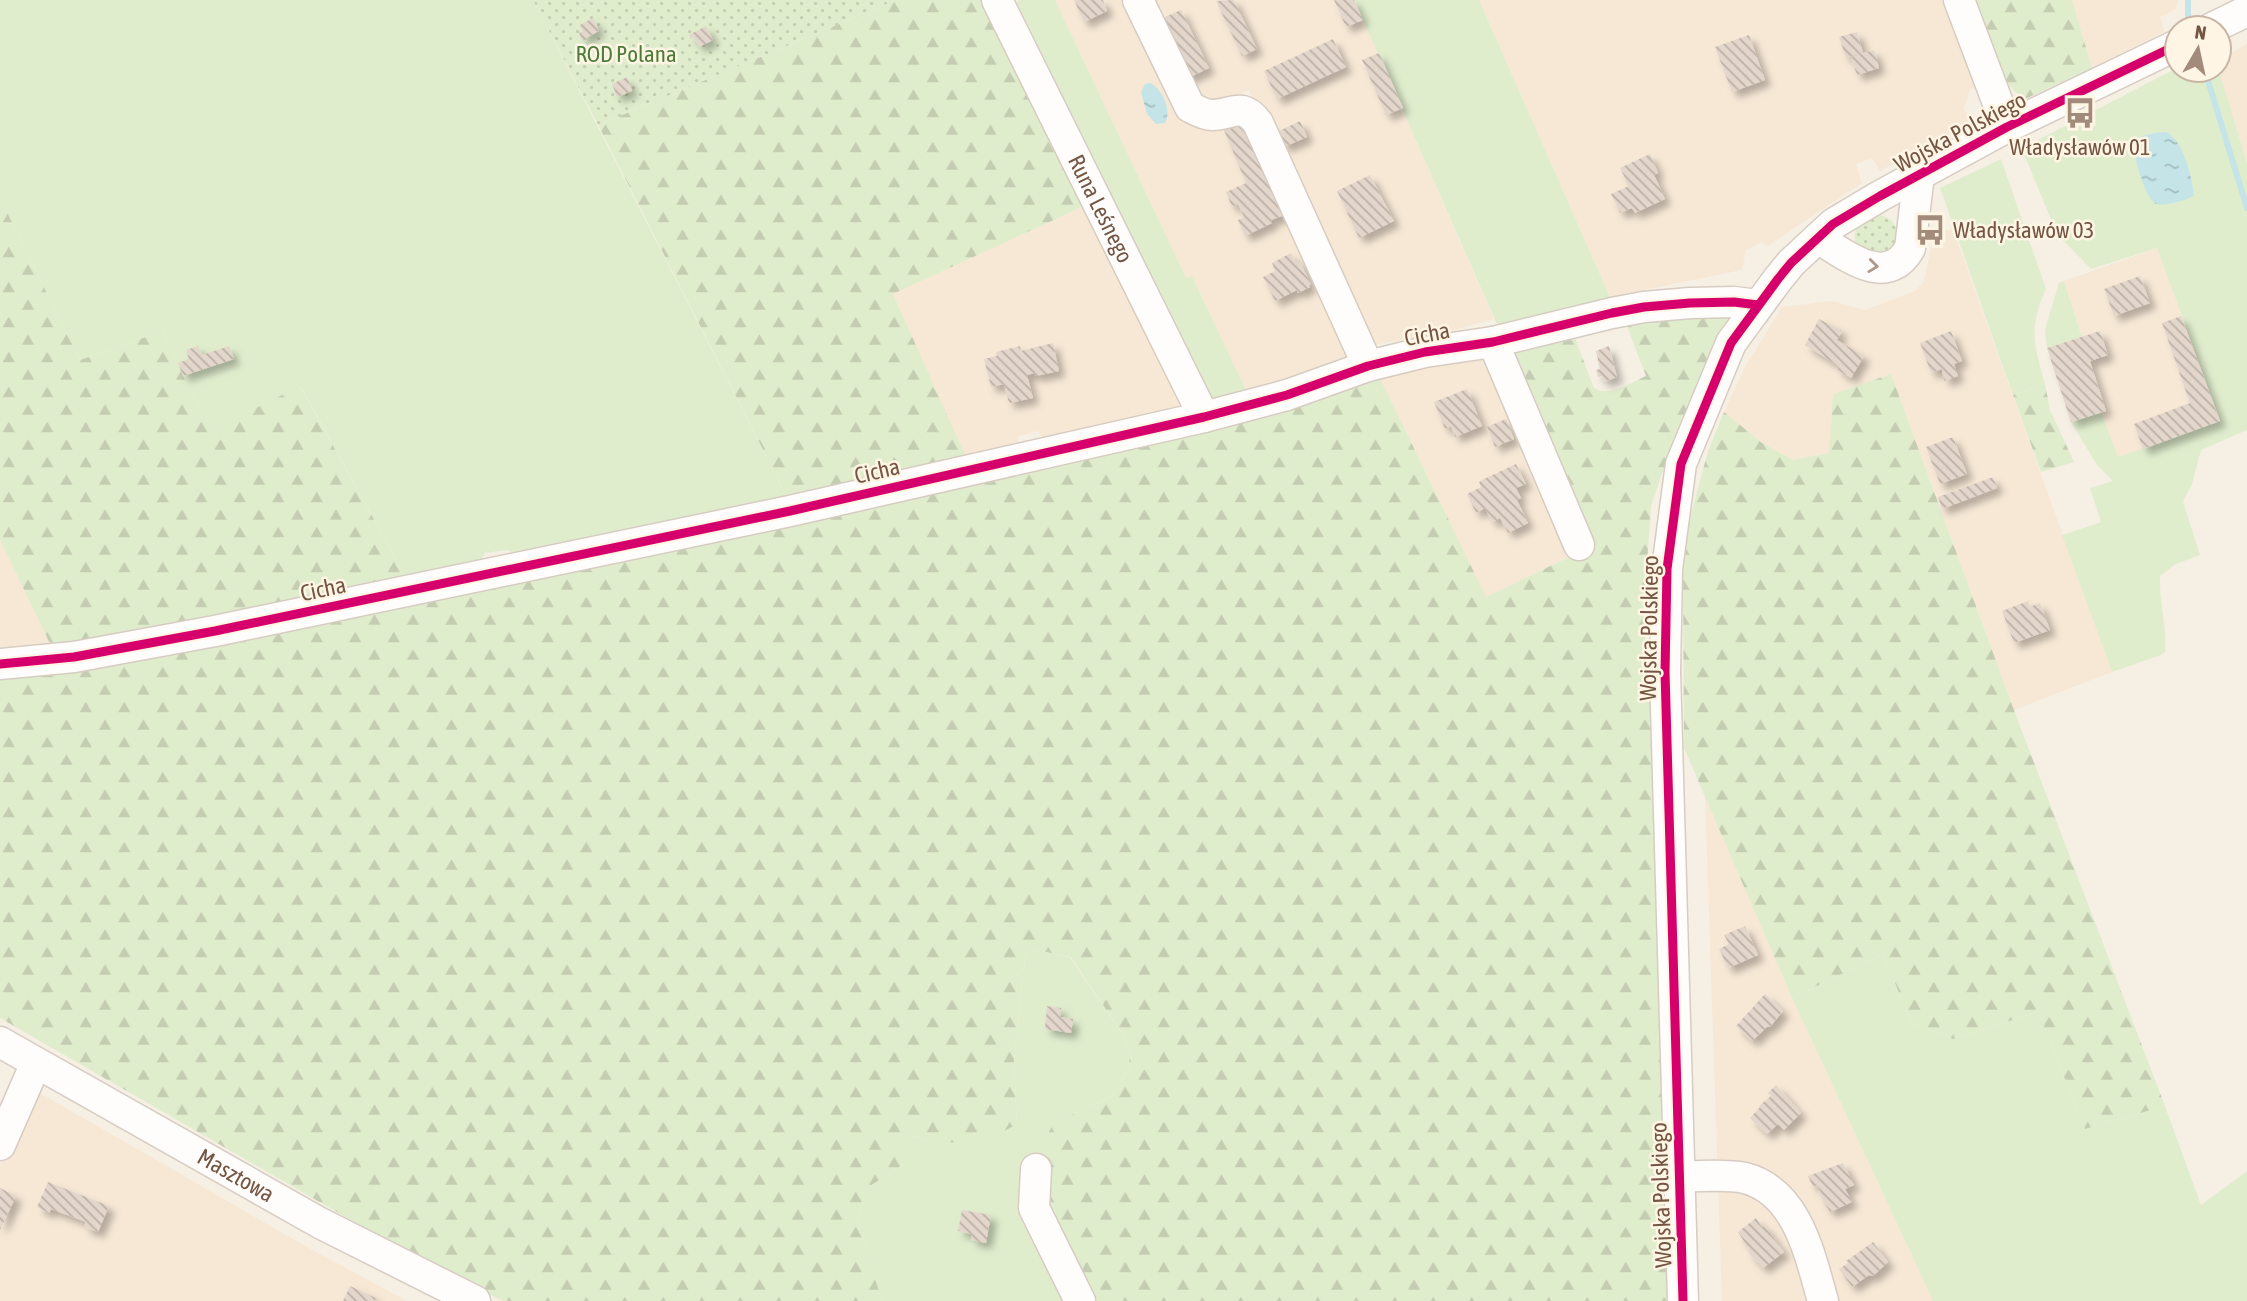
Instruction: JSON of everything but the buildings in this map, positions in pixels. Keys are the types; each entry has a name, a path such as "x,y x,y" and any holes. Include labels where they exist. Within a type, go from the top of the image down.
{"street":[{"name":"Runa Leśnego","path":"997,0 1204,417"},
{"path":"1138,0 1190,107 1212,115 1237,109 1252,114 1258,123 1368,366"},
{"path":"1959,0 2007,127"},
{"name":"Wojska Polskiego","path":"1683,1301 1665,672 1667,569 1681,464 1731,343 1791,264 1833,224 2007,127 2163,52"},
{"path":"1818,238 1857,263 1869,267 1886,267 1898,262 1910,248 1919,175"},
{"name":"Cicha","path":"0,664 74,657 215,631 790,511 1204,417 1287,395 1368,366 1425,352 1493,342 1644,307 1723,302 1758,305"},
{"path":"1493,342 1579,545"},
{"name":"Masztowa","path":"0,1042 320,1223 475,1301"},
{"path":"0,1145 36,1063"},
{"path":"1036,1169 1034,1208 1080,1301"},
{"path":"1679,1177 1744,1178 1765,1187 1777,1196 1791,1212 1801,1231 1823,1301"}],"shaded area":[{"path":"1055,0 1128,0 1182,114 1241,117 1348,347 1346,357 1247,392 1192,276 1186,279"},
{"path":"1148,0 1354,0 1494,319 1443,333 1367,346 1248,90 1230,100 1208,104 1197,99"},
{"path":"1479,0 1949,0 1980,86 1970,90 1964,108 1970,124 1880,171 1872,158 1856,164 1862,183 1768,246 1761,242 1746,250 1742,270 1610,297"},
{"path":"2072,0 2178,0 2176,9 2160,17 2163,32 2092,68"},
{"path":"2247,44 2247,163 2223,84 2233,84 2233,52"},
{"path":"1084,206 1182,411 1044,441 1038,431 1019,436 1017,446 966,457 892,294"},
{"path":"1953,229 2112,672 2014,710 1891,374 1833,394 1830,453 1793,460 1762,443 1724,412 1746,365 1782,307 1832,301 1865,310 1915,291 1925,277 1934,233"},
{"path":"2157,248 2220,421 2117,458 2101,413 2071,422 2047,348 2082,336 2064,281"},
{"path":"1491,359 1575,554 1486,598 1377,372"},
{"path":"0,540 53,650 0,657"},
{"path":"1705,796 1792,998 1933,1301 1722,1301"},
{"path":"33,1089 307,1247 407,1301 0,1301 0,1165"}],"green space":[{"path":"0,0 533,0 790,503 520,556 507,550 485,553 478,565 407,579 301,387 212,430 163,331 80,360 0,198"},
{"name":"ROD Polana","path":"533,0 896,0 598,125"},
{"path":"896,0 986,0 1084,206 893,294 966,457 790,503 598,125"},
{"path":"1018,0 1055,0 1186,278 1192,276 1247,392 1204,403 1013,14"},
{"path":"1354,0 1479,0 1610,297 1499,329"},
{"path":"1968,0 2072,0 2092,68 2023,100 1997,72"},
{"path":"2163,75 2163,84 2223,84 2247,163 2247,430 2201,450 2192,484 2183,501 2200,555 2176,564 2160,576 2165,652 2112,672 2062,535 2101,522 2090,488 2113,481 2097,465 2071,422 2101,412 2118,457 2220,421 2157,248 2091,269 2057,234 2024,154 2028,145"},
{"path":"2001,159 2046,289 2035,326 2038,358 2045,384 2013,395 1940,188"},
{"path":"0,198 80,360 163,331 212,430 300,386 407,579 53,650 0,540"},
{"path":"1876,214 1891,220 1897,233 1897,244 1879,258 1856,246 1855,239 1858,226"},
{"path":"2064,281 2082,337 2047,348 2045,329 2059,283"},
{"path":"1731,312 1672,444 1651,506 1646,578 1645,664 1653,683 1668,1301 1078,1301 1023,1191 1053,1123 1111,1097 1130,1067 1127,1041 1071,957 1026,948 1014,1062 1017,1124 982,1143 933,1142 911,1135 900,1167 870,1186 857,1221 882,1301 503,1301 429,1265 0,1018 0,677 1377,372 1486,597 1592,546 1507,347 1573,332 1593,386 1598,390 1611,391 1646,376 1625,321"},
{"path":"1891,374 2014,710 2165,1106 2085,1129 2038,1012 1953,1039 1912,1024 1883,954 1792,998 1684,748 1683,574 1689,522 1708,451 1724,412 1762,443 1793,460 1829,453 1833,394"},
{"path":"2045,384 2050,410 2074,462 2041,472 2013,395"},
{"path":"1026,948 1070,957 1127,1041 1130,1067 1111,1097 1053,1123 1078,1301 882,1301 857,1221 870,1186 900,1167 910,1135 933,1142 1017,1124 1014,1062"},
{"path":"1883,954 1912,1024 1953,1039 2038,1012 2085,1129 2165,1106 2201,1205 2247,1171 2247,1301 1933,1301 1792,998"}],"water":[{"path":"1150,83 1159,90 1165,101 1165,123 1156,124 1147,114 1141,92 1145,84"},
{"path":"2166,132 2182,150 2194,196 2160,205 2152,201 2144,186 2135,149 2141,137"}],"waterway":[{"path":"2188,0 2188,14"},
{"path":"2209,84 2247,208"}],"cycle path":[{"path":"1683,1301 1665,672 1667,569 1681,464 1731,343 1791,263 1833,224 2007,127 2163,52"},
{"path":"0,664 74,657 215,631 790,511 1204,417 1287,395 1368,366 1425,352 1493,342 1612,313 1690,303 1734,302 1758,305"}],"place":[{"name":"Władysławów 01","path":"2080,113"},
{"name":"Władysławów 03","path":"1930,230"}]}
